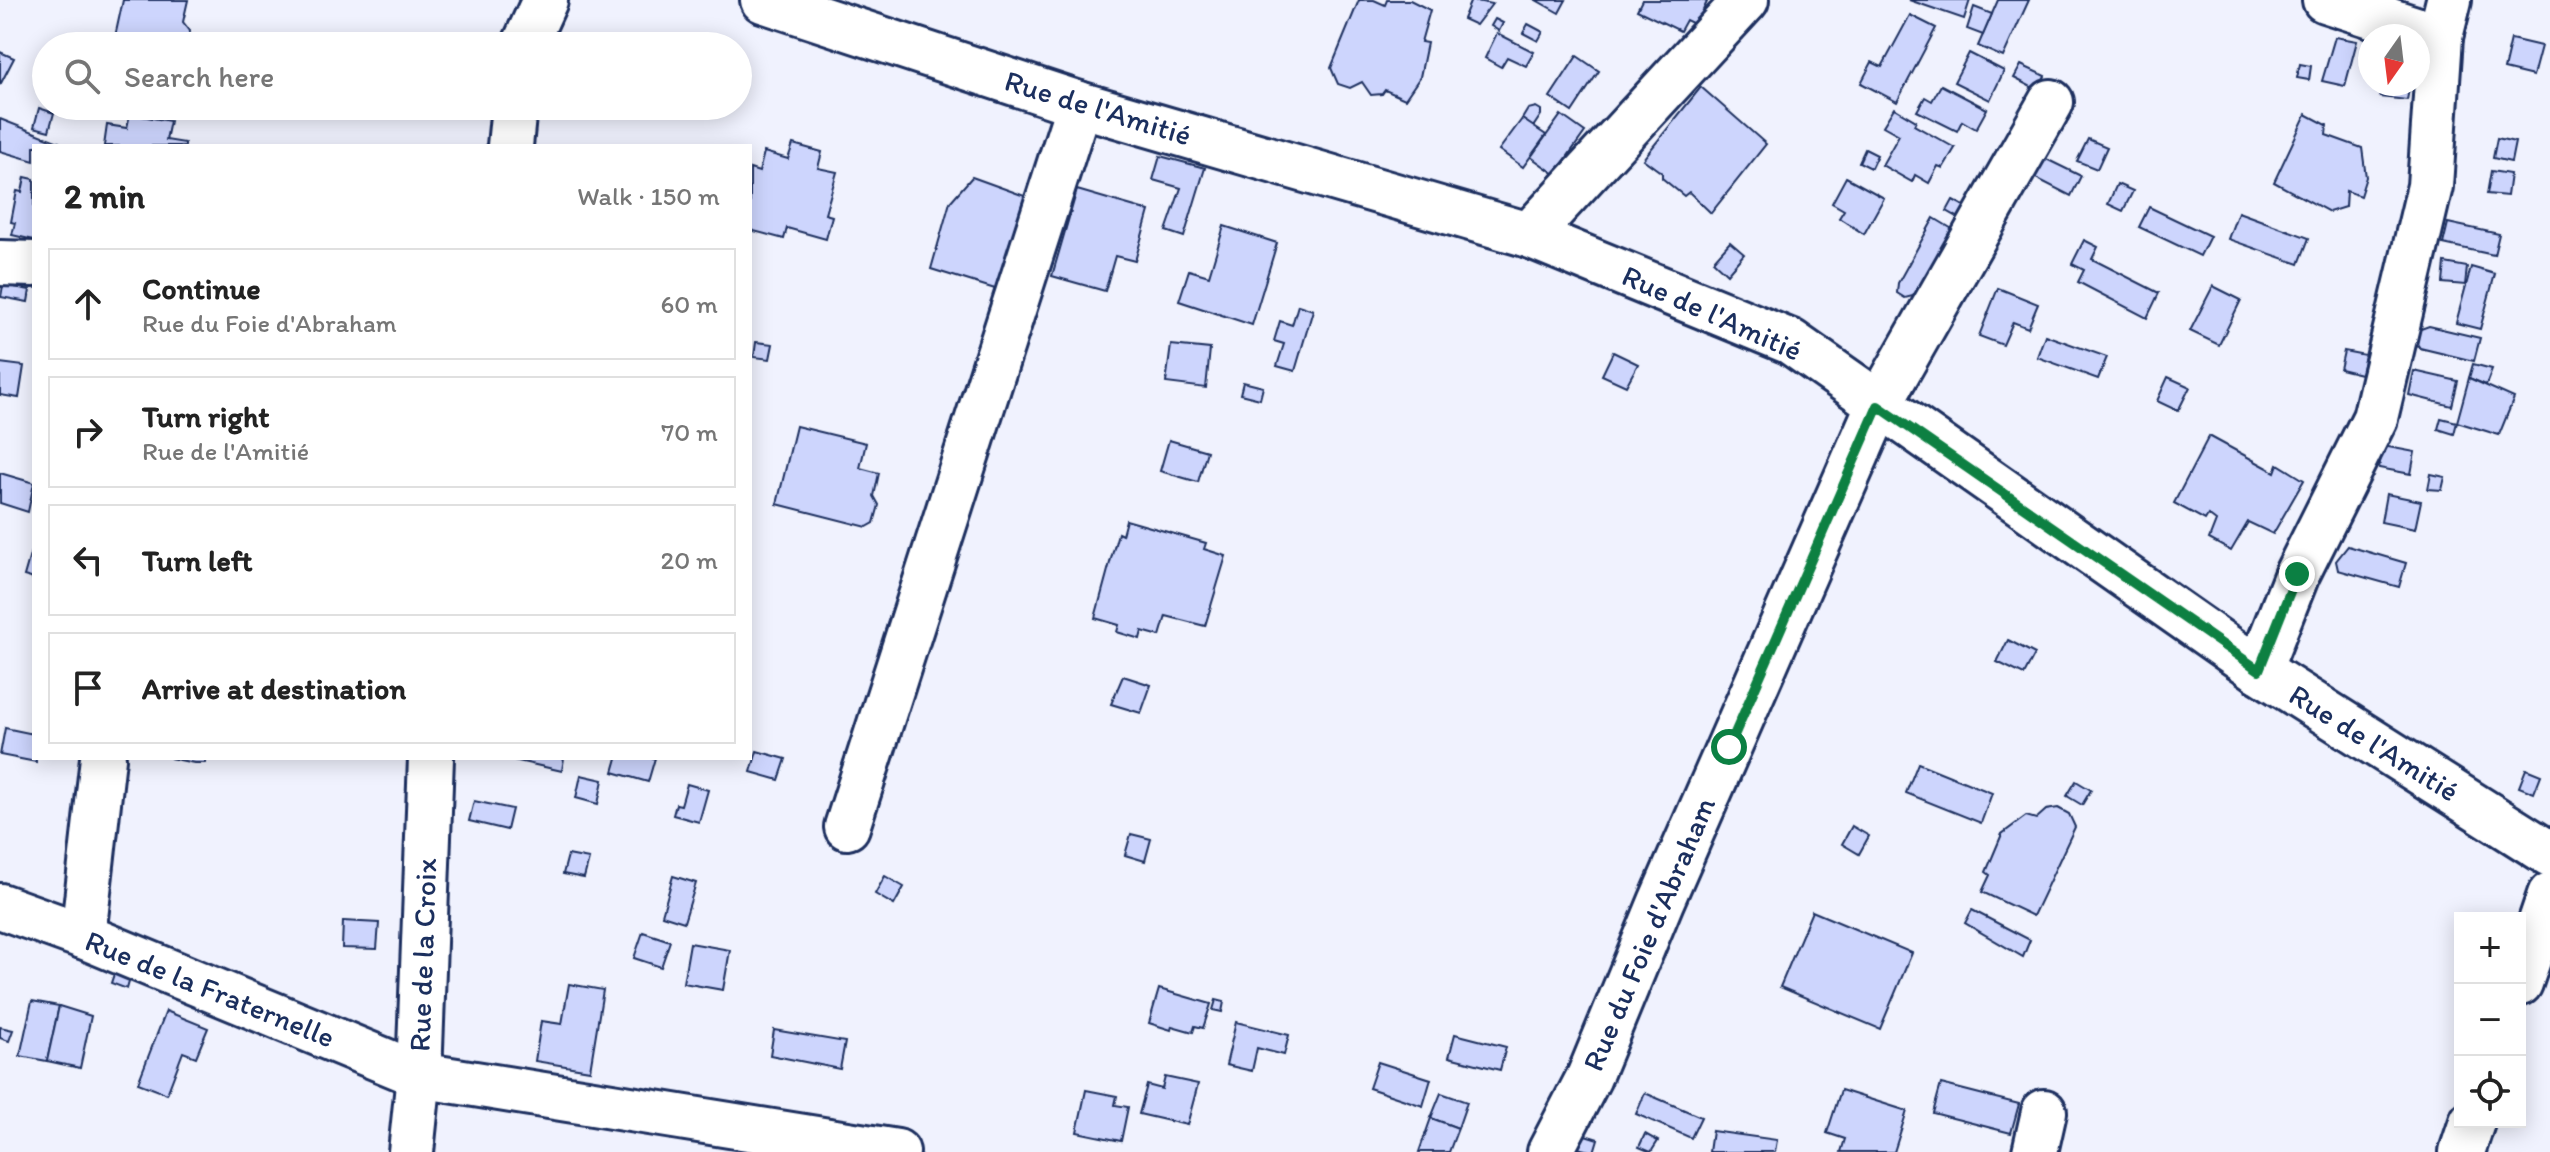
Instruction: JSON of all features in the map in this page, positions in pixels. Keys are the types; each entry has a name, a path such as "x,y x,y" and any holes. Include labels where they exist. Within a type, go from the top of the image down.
{"street":[{"path":"530,32 545,0"},
{"name":"Rue de l'Amitié","path":"763,0 1079,104 1529,235 1791,342 1878,406 2259,670 2550,854"},
{"path":"1529,235 1746,0"},
{"path":"2259,670 2297,574 2375,418 2430,186 2444,19 2325,0"},
{"name":"Rue du Foie d'Abraham","path":"1550,1152 1589,1077 1661,902 1878,406 2051,102"},
{"path":"847,827 1079,104"},
{"path":"510,144 513,120"},
{"path":"0,263 32,264"},
{"path":"83,936 103,760"},
{"name":"Rue de la Croix","path":"411,1152 419,1075 431,760"},
{"path":"2526,965 2550,895"},
{"name":"Rue de la Fraternelle","path":"0,906 83,936 419,1075 897,1152"},
{"path":"2462,1152 2470,1128"}],"building":[{"path":"123,0 188,0 183,22 190,32 116,32"},
{"path":"1359,0 1374,0 1385,5 1387,0 1410,0 1430,10 1421,42 1427,43 1420,77 1405,99 1385,90 1382,94 1371,95 1362,82 1350,88 1338,84 1331,68"},
{"path":"1471,0 1492,4 1476,25 1463,19"},
{"path":"1536,0 1566,0 1559,13"},
{"path":"1642,0 1707,2 1696,25 1686,20 1680,31 1637,10"},
{"path":"1909,0 1970,0 1964,19"},
{"path":"1998,0 2029,0 2003,57 1978,46"},
{"path":"1974,7 1992,14 1983,35 1967,29"},
{"path":"1910,15 1936,28 1897,102 1861,83 1872,62 1882,67"},
{"path":"1495,19 1503,23 1499,31 1491,26"},
{"path":"1528,24 1543,32 1538,41 1523,33"},
{"path":"1497,33 1534,52 1526,66 1507,57 1501,67 1485,58"},
{"path":"2335,37 2357,41 2345,86 2322,81"},
{"path":"2511,39 2541,46 2533,76 2504,69"},
{"path":"0,52 14,58 0,85"},
{"path":"1969,53 2004,71 1990,100 1954,82"},
{"path":"1577,56 1599,71 1572,112 1550,97"},
{"path":"2300,64 2311,66 2309,80 2297,78"},
{"path":"2021,65 2045,76 2039,91 2014,78"},
{"path":"1941,85 1987,109 1976,129 1962,121 1957,131 1917,111 1925,97 1932,101"},
{"path":"1701,87 1766,144 1711,213 1689,192 1684,196 1643,159"},
{"path":"2380,96 2408,96 2407,100"},
{"path":"1536,107 1541,110 1541,115 1533,127 1522,119 1528,109"},
{"path":"1894,108 1916,121 1914,125 1955,148 1943,168 1938,166 1929,183 1915,175 1912,182 1882,165 1899,135 1883,126"},
{"path":"2306,114 2327,125 2326,135 2362,148 2366,177 2360,196 2346,191 2345,207 2329,212 2274,182"},
{"path":"1561,115 1585,132 1555,174 1531,157"},
{"path":"0,119 59,142 32,144 32,160 0,151"},
{"path":"1522,119 1546,135 1523,167 1499,150"},
{"path":"36,120 52,120 49,131 34,127"},
{"path":"129,120 170,121 166,140 185,144 104,144 107,125 127,128"},
{"path":"2497,138 2515,142 2511,162 2493,158"},
{"path":"2088,139 2107,147 2097,169 2077,161"},
{"path":"793,144 822,152 818,168 837,172 825,214 832,216 826,239 787,228 784,239 752,231 752,170 759,172 764,152 788,159"},
{"path":"1865,149 1877,155 1871,168 1859,162"},
{"path":"2038,155 2081,176 2071,196 2028,174"},
{"path":"1160,156 1205,168 1184,237 1166,231 1181,188 1153,180"},
{"path":"2491,171 2510,174 2507,196 2487,194"},
{"path":"25,177 32,179 32,240 12,235 15,223 11,222 17,191 22,192"},
{"path":"972,177 1030,198 995,289 931,269 950,202"},
{"path":"1846,177 1884,198 1864,234 1839,218 1844,210 1832,203"},
{"path":"2117,184 2133,191 2123,211 2108,204"},
{"path":"1077,190 1149,211 1135,261 1115,256 1105,291 1052,276"},
{"path":"1953,200 1968,208 1961,219 1947,211"},
{"path":"2149,207 2210,236 2200,256 2139,227"},
{"path":"2238,212 2309,238 2299,264 2228,239"},
{"path":"1934,218 1954,230 1917,295 1905,298 1897,293 1898,283"},
{"path":"2448,223 2499,234 2494,255 2443,244"},
{"path":"1224,226 1277,243 1252,325 1179,301 1189,270 1209,276"},
{"path":"2084,240 2098,247 2092,259 2159,293 2147,318 2078,282 2084,270 2072,264"},
{"path":"1730,242 1744,254 1727,274 1713,261"},
{"path":"2445,263 2467,267 2465,285 2443,283"},
{"path":"2471,267 2495,274 2480,329 2456,323"},
{"path":"3,285 30,290 28,302 1,297"},
{"path":"2213,286 2241,300 2219,345 2190,331"},
{"path":"1998,288 2038,304 2028,328 2013,322 2003,345 1979,336"},
{"path":"1298,305 1313,310 1295,371 1277,366 1284,344 1274,341 1280,321 1292,325"},
{"path":"2429,326 2480,338 2474,361 2420,348 2415,341 2418,330"},
{"path":"2045,335 2107,357 2098,379 2037,357"},
{"path":"756,342 773,344 770,359 754,357"},
{"path":"1171,345 1210,349 1206,388 1166,383"},
{"path":"2344,351 2365,355 2361,374 2340,369"},
{"path":"1613,352 1638,364 1626,386 1602,375"},
{"path":"0,363 24,366 19,398 0,395"},
{"path":"2473,364 2492,369 2486,385 2469,378"},
{"path":"2414,371 2458,381 2452,406 2409,395"},
{"path":"2168,377 2190,387 2178,411 2157,401"},
{"path":"2469,378 2514,398 2499,435 2457,422"},
{"path":"1243,382 1263,387 1260,399 1240,394"},
{"path":"2441,418 2457,422 2454,434 2438,429"},
{"path":"796,426 866,443 860,468 879,473 874,496 879,505 874,523 867,527 777,504"},
{"path":"2209,436 2275,472 2278,464 2304,480 2273,534 2248,522 2231,551 2209,539 2216,521 2208,515 2205,520 2174,503"},
{"path":"1169,440 1207,451 1198,482 1160,471"},
{"path":"2383,446 2415,452 2411,474 2379,468"},
{"path":"0,473 32,482 28,512 0,503"},
{"path":"2431,474 2445,477 2442,490 2428,489"},
{"path":"2386,494 2421,501 2415,529 2381,522"},
{"path":"1126,520 1206,543 1204,549 1226,556 1205,626 1166,616 1160,636 1142,631 1140,639 1117,632 1119,625 1095,618 1118,533 1122,535"},
{"path":"2348,546 2406,563 2399,587 2338,570 2336,561"},
{"path":"32,548 32,578 24,576"},
{"path":"2008,640 2035,654 2024,675 1997,662"},
{"path":"1123,676 1151,685 1141,713 1111,704"},
{"path":"5,728 32,734 32,760 36,762 0,755"},
{"path":"757,751 786,759 779,780 751,772"},
{"path":"180,760 206,760 205,763"},
{"path":"514,760 564,760 562,771"},
{"path":"616,760 654,760 648,782 613,772"},
{"path":"1918,763 1992,793 1981,823 1906,793"},
{"path":"2526,769 2541,775 2534,793 2519,787"},
{"path":"581,775 603,780 598,804 576,798"},
{"path":"2076,781 2091,790 2082,805 2067,796"},
{"path":"687,784 708,790 699,822 673,815 676,804 681,805"},
{"path":"474,801 512,809 507,830 469,821"},
{"path":"2058,808 2069,814 2075,827 2033,916 1982,892 1990,875 1986,872 2002,834 2026,816 2036,819 2046,810"},
{"path":"1852,826 1869,836 1859,854 1842,844"},
{"path":"1131,834 1151,839 1145,861 1125,855"},
{"path":"568,855 589,859 584,878 563,874"},
{"path":"673,876 696,883 684,922 662,915"},
{"path":"885,876 904,887 894,905 875,894"},
{"path":"1972,910 2030,940 2023,957 1965,923"},
{"path":"1812,911 1912,953 1880,1029 1780,987"},
{"path":"343,921 379,923 377,949 342,948"},
{"path":"643,932 670,941 661,967 634,958"},
{"path":"690,943 730,950 723,990 683,983"},
{"path":"118,962 133,968 127,989 111,983"},
{"path":"569,984 603,990 590,1070 535,1061 541,1021 562,1024"},
{"path":"1159,989 1211,1004 1203,1028 1195,1026 1193,1032 1172,1026 1171,1030 1149,1023"},
{"path":"1216,1000 1224,1002 1222,1012 1213,1010"},
{"path":"32,1001 59,1006 47,1061 20,1056"},
{"path":"59,1006 91,1016 80,1068 47,1061"},
{"path":"166,1011 208,1028 196,1057 183,1052 167,1094 138,1083"},
{"path":"1236,1022 1289,1035 1284,1055 1257,1048 1252,1071 1226,1065"},
{"path":"0,1027 13,1030 9,1041 0,1038"},
{"path":"774,1030 845,1042 840,1069 770,1055"},
{"path":"1455,1034 1506,1047 1500,1070 1449,1057"},
{"path":"1378,1062 1431,1079 1423,1106 1369,1088"},
{"path":"1165,1077 1198,1084 1187,1125 1139,1114 1147,1085 1162,1089"},
{"path":"1941,1084 2019,1104 2011,1133 1933,1113"},
{"path":"1086,1090 1117,1096 1115,1105 1128,1107 1121,1141 1077,1132"},
{"path":"1841,1090 1907,1111 1894,1152 1841,1152 1845,1139 1827,1133"},
{"path":"1441,1093 1467,1102 1458,1128 1431,1118"},
{"path":"1645,1093 1701,1117 1691,1138 1636,1114"},
{"path":"1431,1118 1458,1128 1449,1152 1419,1152"},
{"path":"1712,1131 1777,1140 1775,1152 1709,1152"},
{"path":"1582,1134 1598,1139 1594,1152 1577,1148"},
{"path":"1645,1134 1658,1141 1651,1152 1639,1147"}],"route":[{"path":"1729,747 1878,406 2259,670 2297,574"}]}
